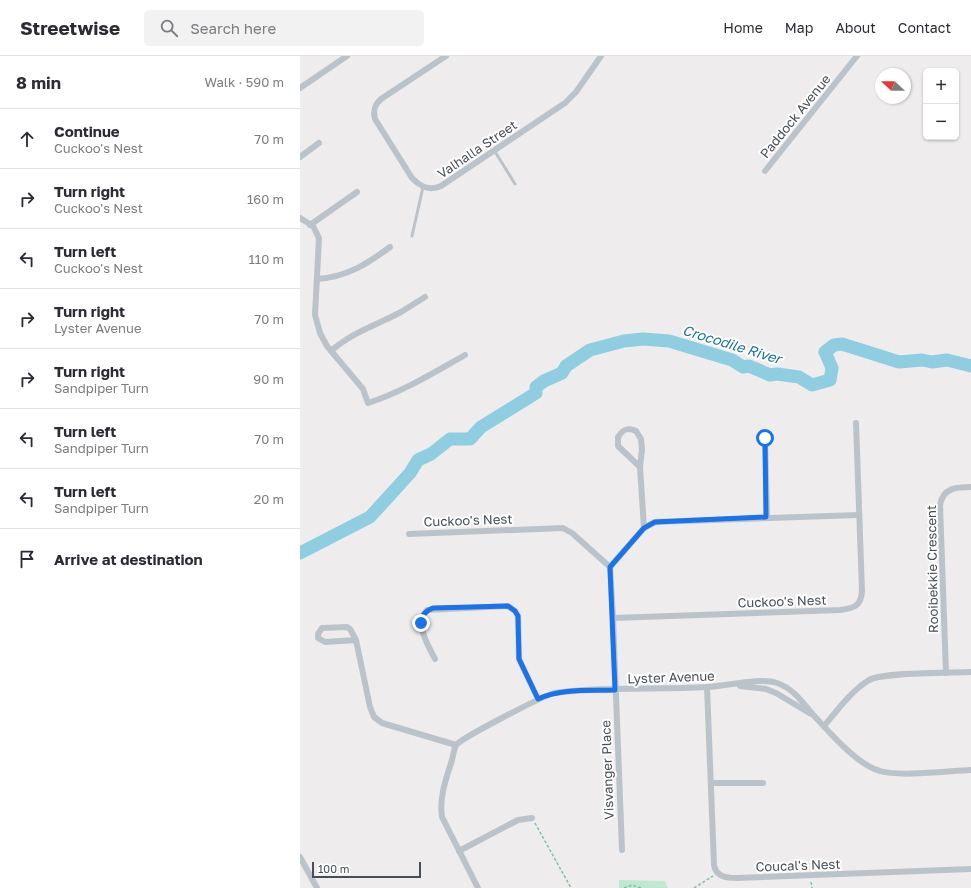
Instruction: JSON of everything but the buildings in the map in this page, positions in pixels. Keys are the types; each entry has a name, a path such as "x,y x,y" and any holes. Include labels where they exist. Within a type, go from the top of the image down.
{"street":[{"path":"300,88 347,56"},
{"path":"423,187 412,178 375,119 374,107 381,99 446,56"},
{"name":"Valhalla Street","path":"423,187 429,189 441,186 570,98 586,80 601,56"},
{"name":"Paddock Avenue","path":"765,171 857,56"},
{"path":"300,157 320,143"},
{"path":"310,225 357,192"},
{"path":"300,218 316,231 319,238 315,316 320,333 331,351 363,389 368,403 381,399 421,380 464,355"},
{"path":"317,279 333,278 351,272 366,265 390,247"},
{"path":"331,351 344,339 358,331 402,312 425,297"},
{"name":"Cuckoo's Nest","path":"613,618 840,610 856,607 860,603 862,590 856,422"},
{"path":"640,467 618,446 618,437 624,429 633,430 639,434 642,450 640,467 644,528"},
{"path":"765,438 766,517"},
{"name":"Rooibekkie Crescent","path":"946,673 944,577 940,505 941,499 947,491 957,487 971,487"},
{"path":"615,690 610,567 644,528 655,522 859,515"},
{"name":"Cuckoo's Nest","path":"409,534 563,528 572,533 610,567"},
{"path":"435,659 427,642 421,623 427,610 508,606 515,611 518,616 519,659 538,699"},
{"path":"356,640 325,642 318,638 318,634 322,628 347,627 353,633 356,640 370,707 374,717 382,723 456,745 443,789 440,807 442,817 478,888"},
{"path":"824,726 852,695 870,679 878,677 971,672"},
{"name":"Lyster Avenue","path":"456,745 471,735 538,699 562,692 707,687 759,681 778,683 797,695 814,716 864,763 880,771 897,773 971,770"},
{"path":"730,685 766,689 776,693 814,716"},
{"path":"707,687 714,865 717,873"},
{"name":"Visvanger Place","path":"615,690 622,850"},
{"path":"711,783 763,783"},
{"path":"459,851 518,820 532,818"},
{"path":"300,857 317,888"},
{"name":"Coucal's Nest","path":"717,873 725,877 737,878 971,869"}],"lane":[{"path":"494,150 515,184"},
{"path":"412,236 423,187"}],"path":[{"path":"532,818 571,888"},
{"path":"694,888 717,873"},
{"path":"624,888 632,885 641,888"}],"green space":[{"path":"619,880 665,881 668,888 619,888"}],"waterway":[{"name":"Crocodile River","path":"300,553 370,517 410,473 418,460 431,454 450,439 470,439 481,427 536,393 536,387 544,381 562,373 566,366 590,350 624,341 643,339 669,341 732,360 743,367 749,366 770,375 777,374 799,377 812,385 830,380 832,368 825,352 834,345 842,344 899,362 922,360 932,362 947,360 971,366"}],"route":[{"path":"421,623 427,610 433,608 508,606 515,611 518,616 519,659 521,667 538,699 554,693 562,692 615,690 610,567 644,528 655,522 766,517 765,438"}]}
